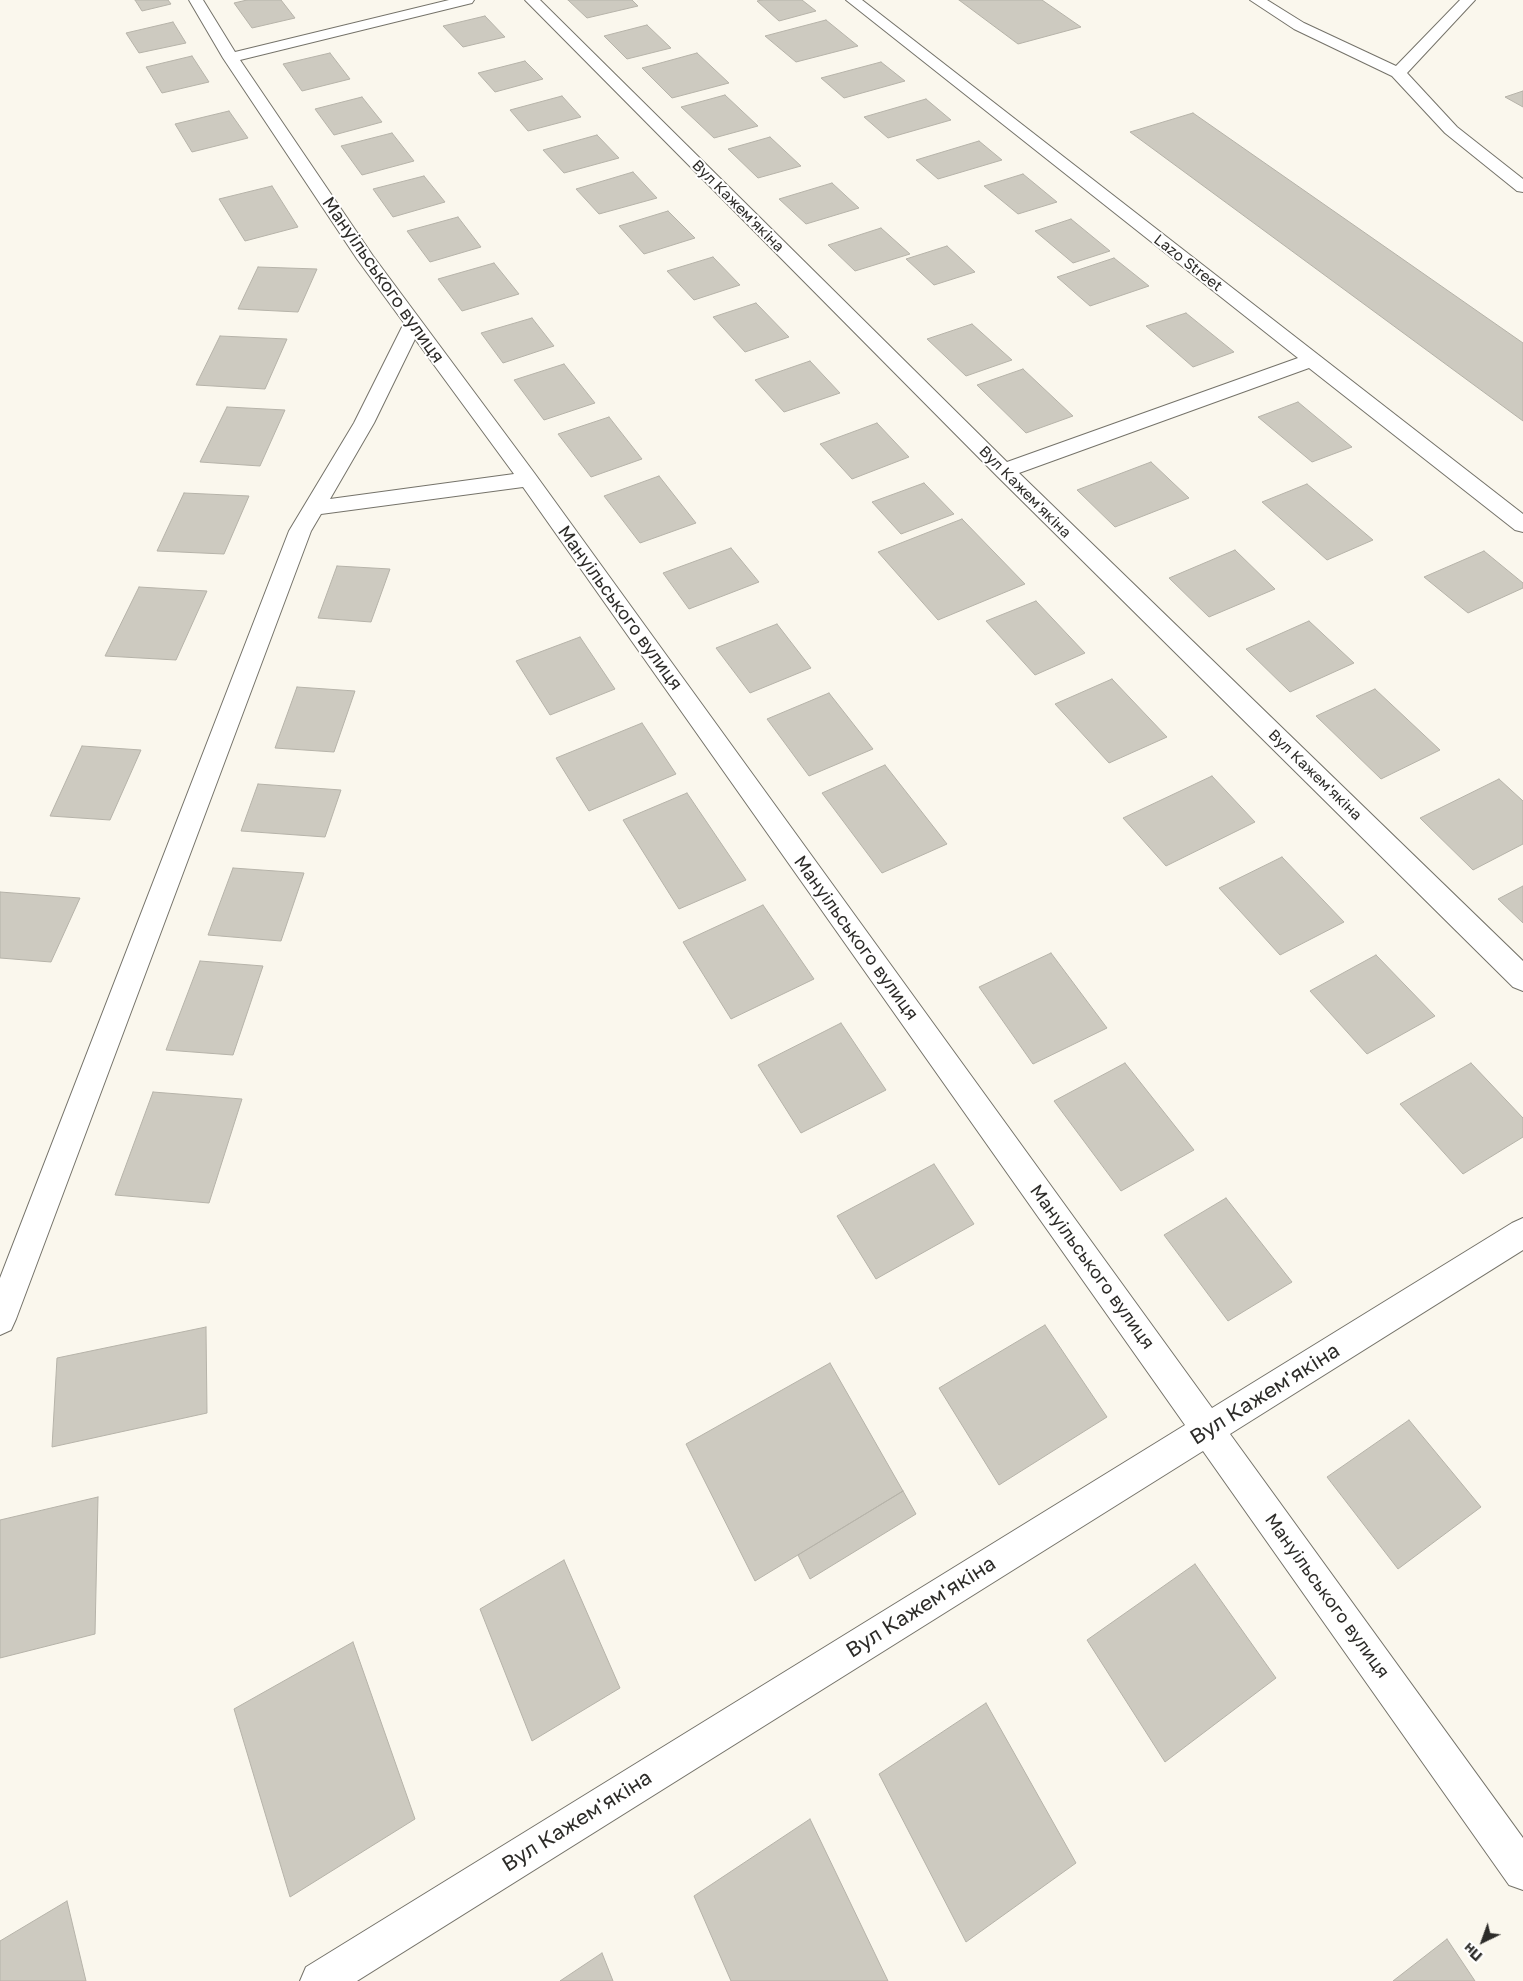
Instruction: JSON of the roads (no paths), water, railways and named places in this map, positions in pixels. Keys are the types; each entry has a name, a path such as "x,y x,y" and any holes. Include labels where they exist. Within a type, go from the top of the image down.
{"street":[{"name":"Мануільського вулиця","path":"196,0 230,58 366,260 528,479 1523,1871"},
{"path":"230,58 467,0"},
{"name":"Вул Кажем'якіна","path":"532,0 1004,471 1523,979"},
{"name":"Lazo Street","path":"853,0 1523,525"},
{"path":"1257,0 1299,26 1398,72 1451,130 1523,187"},
{"path":"1398,72 1468,0"},
{"path":"0,1319 300,531 364,423 413,324"},
{"path":"1004,471 1312,360"},
{"path":"314,508 528,479"},
{"name":"Вул Кажем'якіна","path":"320,1981 1523,1233"}]}
